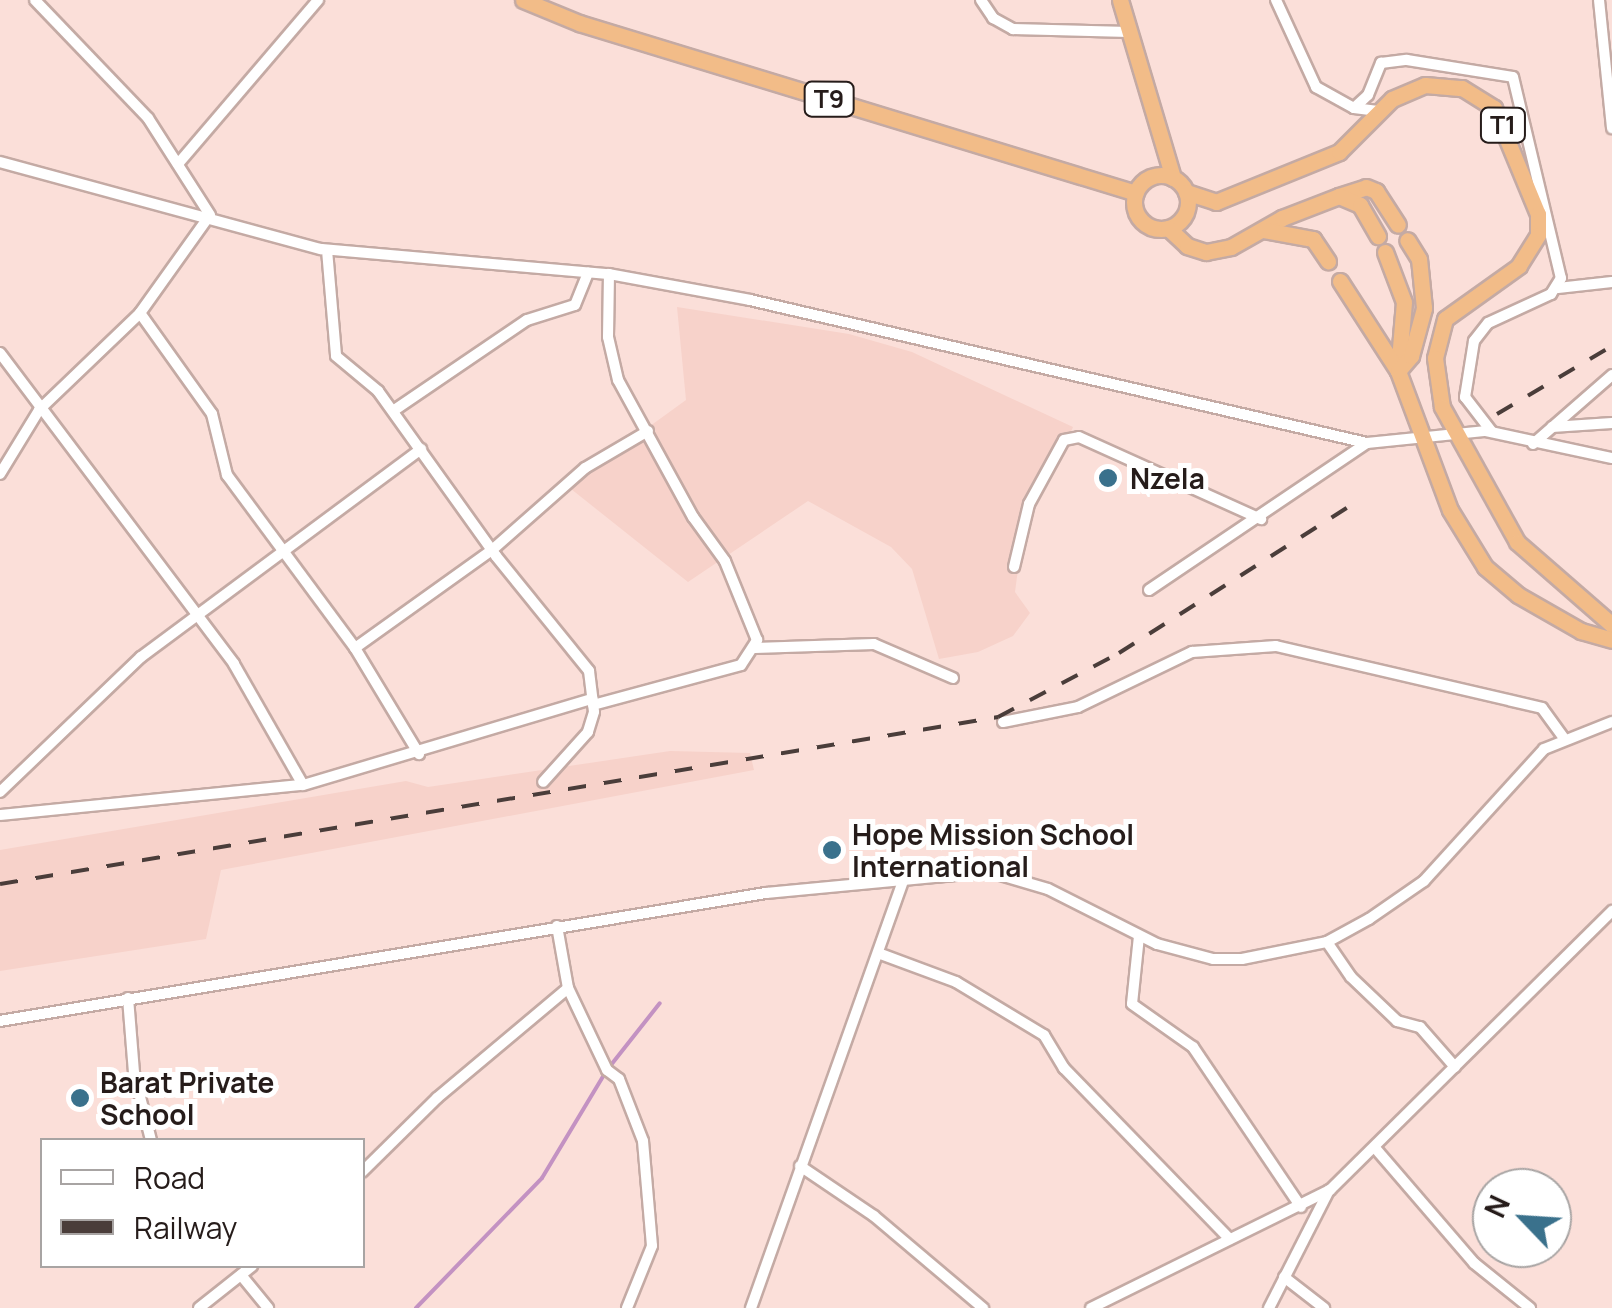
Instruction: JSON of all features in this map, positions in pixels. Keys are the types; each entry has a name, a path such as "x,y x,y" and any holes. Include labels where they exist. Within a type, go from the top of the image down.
{"highway":[{"name":"T9","path":"523,0 579,23 1136,192"},
{"path":"1120,0 1173,178 1186,192 1186,210 1168,228"},
{"name":"T1","path":"1186,192 1216,202 1339,152 1380,111 1425,85 1462,88 1494,108 1538,214 1528,258 1454,310 1437,337 1442,406 1458,437"},
{"path":"1173,178 1154,176 1136,192 1144,222 1168,228 1187,246 1206,252 1339,196 1366,188 1376,192 1418,259 1424,308 1411,356 1398,371"},
{"path":"1339,196 1360,205 1382,244 1404,302 1398,371"},
{"path":"1264,230 1313,239 1328,261"},
{"path":"1340,281 1398,371 1450,510 1486,567 1543,611 1612,640"},
{"path":"1458,437 1517,542 1612,625"}],"street":[{"path":"35,0 148,118 210,214"},
{"path":"178,164 318,0"},
{"path":"982,0 993,18 1012,29 1129,32"},
{"path":"1276,0 1310,79 1354,108 1380,111"},
{"path":"1600,0 1612,128"},
{"path":"1354,108 1368,95 1381,64 1408,60 1466,74 1508,71 1555,234 1558,288"},
{"path":"0,162 210,214 326,250 609,274 750,300 1367,443 1492,432 1533,444 1612,458"},
{"path":"0,474 39,410 140,313 210,214"},
{"path":"326,250 336,356 393,411 492,550 581,656 593,702 588,732 543,782"},
{"path":"393,411 515,328 575,305 588,272"},
{"path":"0,815 303,785 593,702 741,665 755,648 754,630 725,561 648,431 610,354 609,274"},
{"path":"1492,432 1465,396 1474,341 1488,323 1558,288 1612,282"},
{"path":"140,313 197,387 212,414 227,475 354,648 419,754"},
{"path":"0,352 39,410 258,700 303,785"},
{"path":"1533,444 1612,375"},
{"path":"1551,428 1612,423"},
{"path":"354,648 492,550 585,468 648,431"},
{"path":"1014,567 1030,504 1064,440 1079,438 1261,519"},
{"path":"1150,590 1261,519 1367,443"},
{"path":"0,792 88,701 195,616 422,448"},
{"path":"755,648 874,644 952,678"},
{"path":"1003,722 1078,707 1192,652 1276,646 1542,708 1564,737"},
{"path":"0,1021 557,926 904,879 1005,873 1138,936 1213,959 1327,942 1424,880 1544,749 1564,737 1612,722"},
{"path":"751,1308 904,879"},
{"path":"1092,1308 1330,1190 1376,1149 1612,911"},
{"path":"557,926 568,988 607,1070 619,1079 643,1142 652,1246 627,1308"},
{"path":"1138,936 1132,1004 1142,1017 1193,1047 1301,1207"},
{"path":"1327,942 1351,977 1397,1021 1420,1027 1455,1067"},
{"path":"878,953 956,982 1044,1035 1064,1068 1230,1239"},
{"path":"365,1169 437,1098 568,988"},
{"path":"128,998 134,1073 150,1138"},
{"path":"1376,1149 1474,1263 1530,1308"},
{"path":"800,1166 904,1239 982,1308"},
{"path":"1269,1308 1330,1190"},
{"path":"199,1308 250,1268"},
{"path":"241,1276 268,1308"},
{"path":"1284,1277 1324,1308"}],"shaded area":[{"path":"677,307 849,334 912,352 1073,427 1062,454 1028,493 1015,592 1030,613 1013,636 978,652 939,659 912,569 891,547 808,501 688,582 561,481 610,455 686,400"},
{"path":"670,751 750,753 754,770 221,870 206,939 0,971 0,850 406,781 428,787"}],"waterway":[{"path":"416,1308 542,1178 607,1070 660,1003"}],"railway":[{"path":"1497,414 1612,346"},
{"path":"0,884 998,717 1119,653 1362,498"}],"place":[{"name":"Nzela","path":"1108,478"},
{"name":"Hope Mission School International","path":"832,850"},
{"name":"Barat Private School","path":"80,1098"}]}
